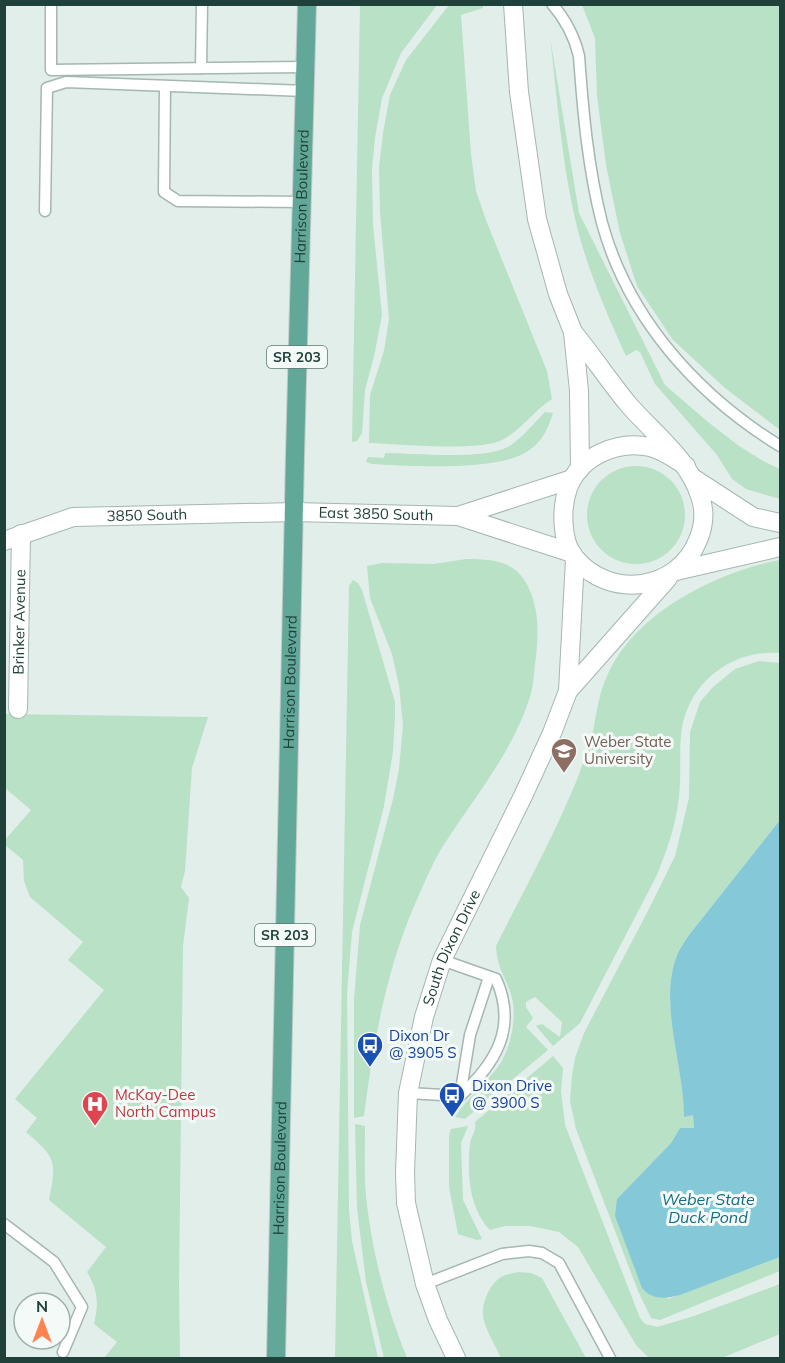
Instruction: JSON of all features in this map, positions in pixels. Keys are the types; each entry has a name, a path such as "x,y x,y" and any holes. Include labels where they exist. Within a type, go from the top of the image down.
{"main road":[{"name":"Harrison Boulevard","path":"276,1359 307,4"}],"street":[{"path":"513,4 519,93 537,219 558,294 573,332 579,391 576,474 564,501 562,515 564,530 573,556 603,579 626,585 649,584 674,572 780,547"},
{"path":"573,332 627,402 689,472 702,500 703,524 695,548 674,572"},
{"path":"576,474 602,452 635,445 652,448 668,454 689,472 753,517 780,523"},
{"name":"East 3850 South","path":"458,516 576,474"},
{"name":"East 3850 South","path":"294,512 458,516 573,556"},
{"name":"3850 South","path":"13,537 73,517 294,512"},
{"name":"Brinker Avenue","path":"13,537 18,709"},
{"name":"South Dixon Drive","path":"456,1359 425,1284 406,1203 405,1153 408,1093 424,1017 442,960 528,786 552,734 568,691 573,556"},
{"name":"South Dixon Drive","path":"568,691 674,572"}],"lane":[{"path":"51,4 51,70 306,67"},
{"path":"201,68 202,4"},
{"path":"552,4 570,28 576,42 589,156 602,223 632,295 662,342 700,386 747,424 780,446"},
{"path":"45,211 48,88 66,82 305,91"},
{"path":"165,86 164,192 178,201 302,202"},
{"path":"442,960 496,979 504,1006 505,1018 501,1041 490,1064 460,1096"},
{"path":"460,1096 470,1035 489,977"},
{"path":"408,1093 460,1096"},
{"path":"4,1224 54,1262 82,1307 63,1352"},
{"path":"425,1284 501,1254 529,1251 542,1253 558,1263 610,1359"}],"green space":[{"path":"360,5 437,5 401,53 382,98 372,169 373,225 382,315 365,390 362,433 357,441 352,442"},
{"path":"449,5 483,5 483,8 461,15 471,154 476,191 547,371 552,399 509,436 491,444 418,446 369,443 370,395 384,351 389,319 380,212 379,168 383,133 390,95 406,60"},
{"path":"582,5 780,5 780,430 725,388 673,340 637,286 620,233 606,165 597,96 595,38"},
{"path":"550,37 579,213 665,385 739,446 780,469 780,499 746,489 732,479 717,455 655,384 640,352 636,350 626,356 590,269 574,214 563,148"},
{"path":"545,412 553,413 544,435 528,451 514,458 475,465 453,466 388,465 366,462 368,457 384,458 385,453 469,455 500,450 525,434"},
{"path":"636,466 655,470 670,481 681,496 685,515 681,534 670,549 655,560 636,564 617,560 602,549 591,534 587,515 591,496 602,481 617,470"},
{"path":"466,559 489,560 508,566 523,578 528,587 535,606 538,628 532,689 524,714 505,752 441,850 415,904 388,981 364,1116 354,1118 354,999 360,925 393,799 399,769 403,725 399,686 392,654 370,598 367,566 382,563 434,564"},
{"path":"780,560 780,653 762,653 728,664 714,673 692,700 681,735 679,795 675,822 667,849 657,875 580,1023 553,1046 536,1026 542,1024 560,1037 562,1022 535,997 526,1002 526,1007 533,1018 526,1027 548,1050 465,1119 455,1117 504,1057 512,1030 514,1012 496,946 548,844 576,782 608,674 621,652 638,632 681,598 730,574"},
{"path":"353,580 362,590 395,702 393,752 384,806 352,932 347,994 349,1210 352,1241 378,1358 335,1358 349,586"},
{"path":"759,661 780,663 780,820 689,935 677,955 670,994 673,1035 684,1116 693,1115 694,1128 680,1128 671,1143 617,1199 668,1299 780,1257 780,1271 660,1320 651,1318 638,1291 576,1129 570,1101 572,1075 584,1033 675,856 689,798 690,732 700,702 713,687 735,669"},
{"name":"McKay-Dee North Campus","path":"5,714 208,717 192,768 185,871 181,887 189,898 183,946 180,1358 104,1358 117,1342 94,1324 97,1297 87,1272 106,1247 49,1200 53,1176 52,1161 49,1154 26,1132 37,1118 15,1099 104,990 68,960 83,942 30,897 24,881 23,860 5,845 5,840 31,810 5,788"},
{"path":"553,1056 563,1068 561,1091 565,1125 640,1318 645,1324 657,1327 694,1316 780,1284 780,1334 722,1358 649,1358 636,1345 578,1247 559,1232 530,1226 505,1226 490,1230 478,1212 469,1179 469,1155 475,1122"},
{"path":"355,1124 365,1126 365,1187 372,1238 386,1299 407,1358 384,1358 366,1282 357,1208"},
{"path":"468,1126 461,1143 463,1200 482,1239 477,1240 458,1234 449,1187 451,1129"},
{"path":"519,1272 531,1273 542,1278 586,1358 501,1358 486,1325 483,1315 484,1305 490,1289 497,1280 505,1275"}],"water":[{"name":"Weber State Duck Pond","path":"780,820 780,1257 680,1295 654,1297 642,1288 615,1216 617,1199 671,1143 680,1128 694,1128 693,1115 684,1117 673,1035 670,994 677,955 689,935"}],"place":[{"name":"Weber State University","path":"564,774"},
{"name":"Dixon Dr @ 3905 S","path":"370,1068"},
{"name":"Dixon Drive @ 3900 S","path":"452,1118"},
{"name":"McKay-Dee North Campus","path":"95,1127"}]}
